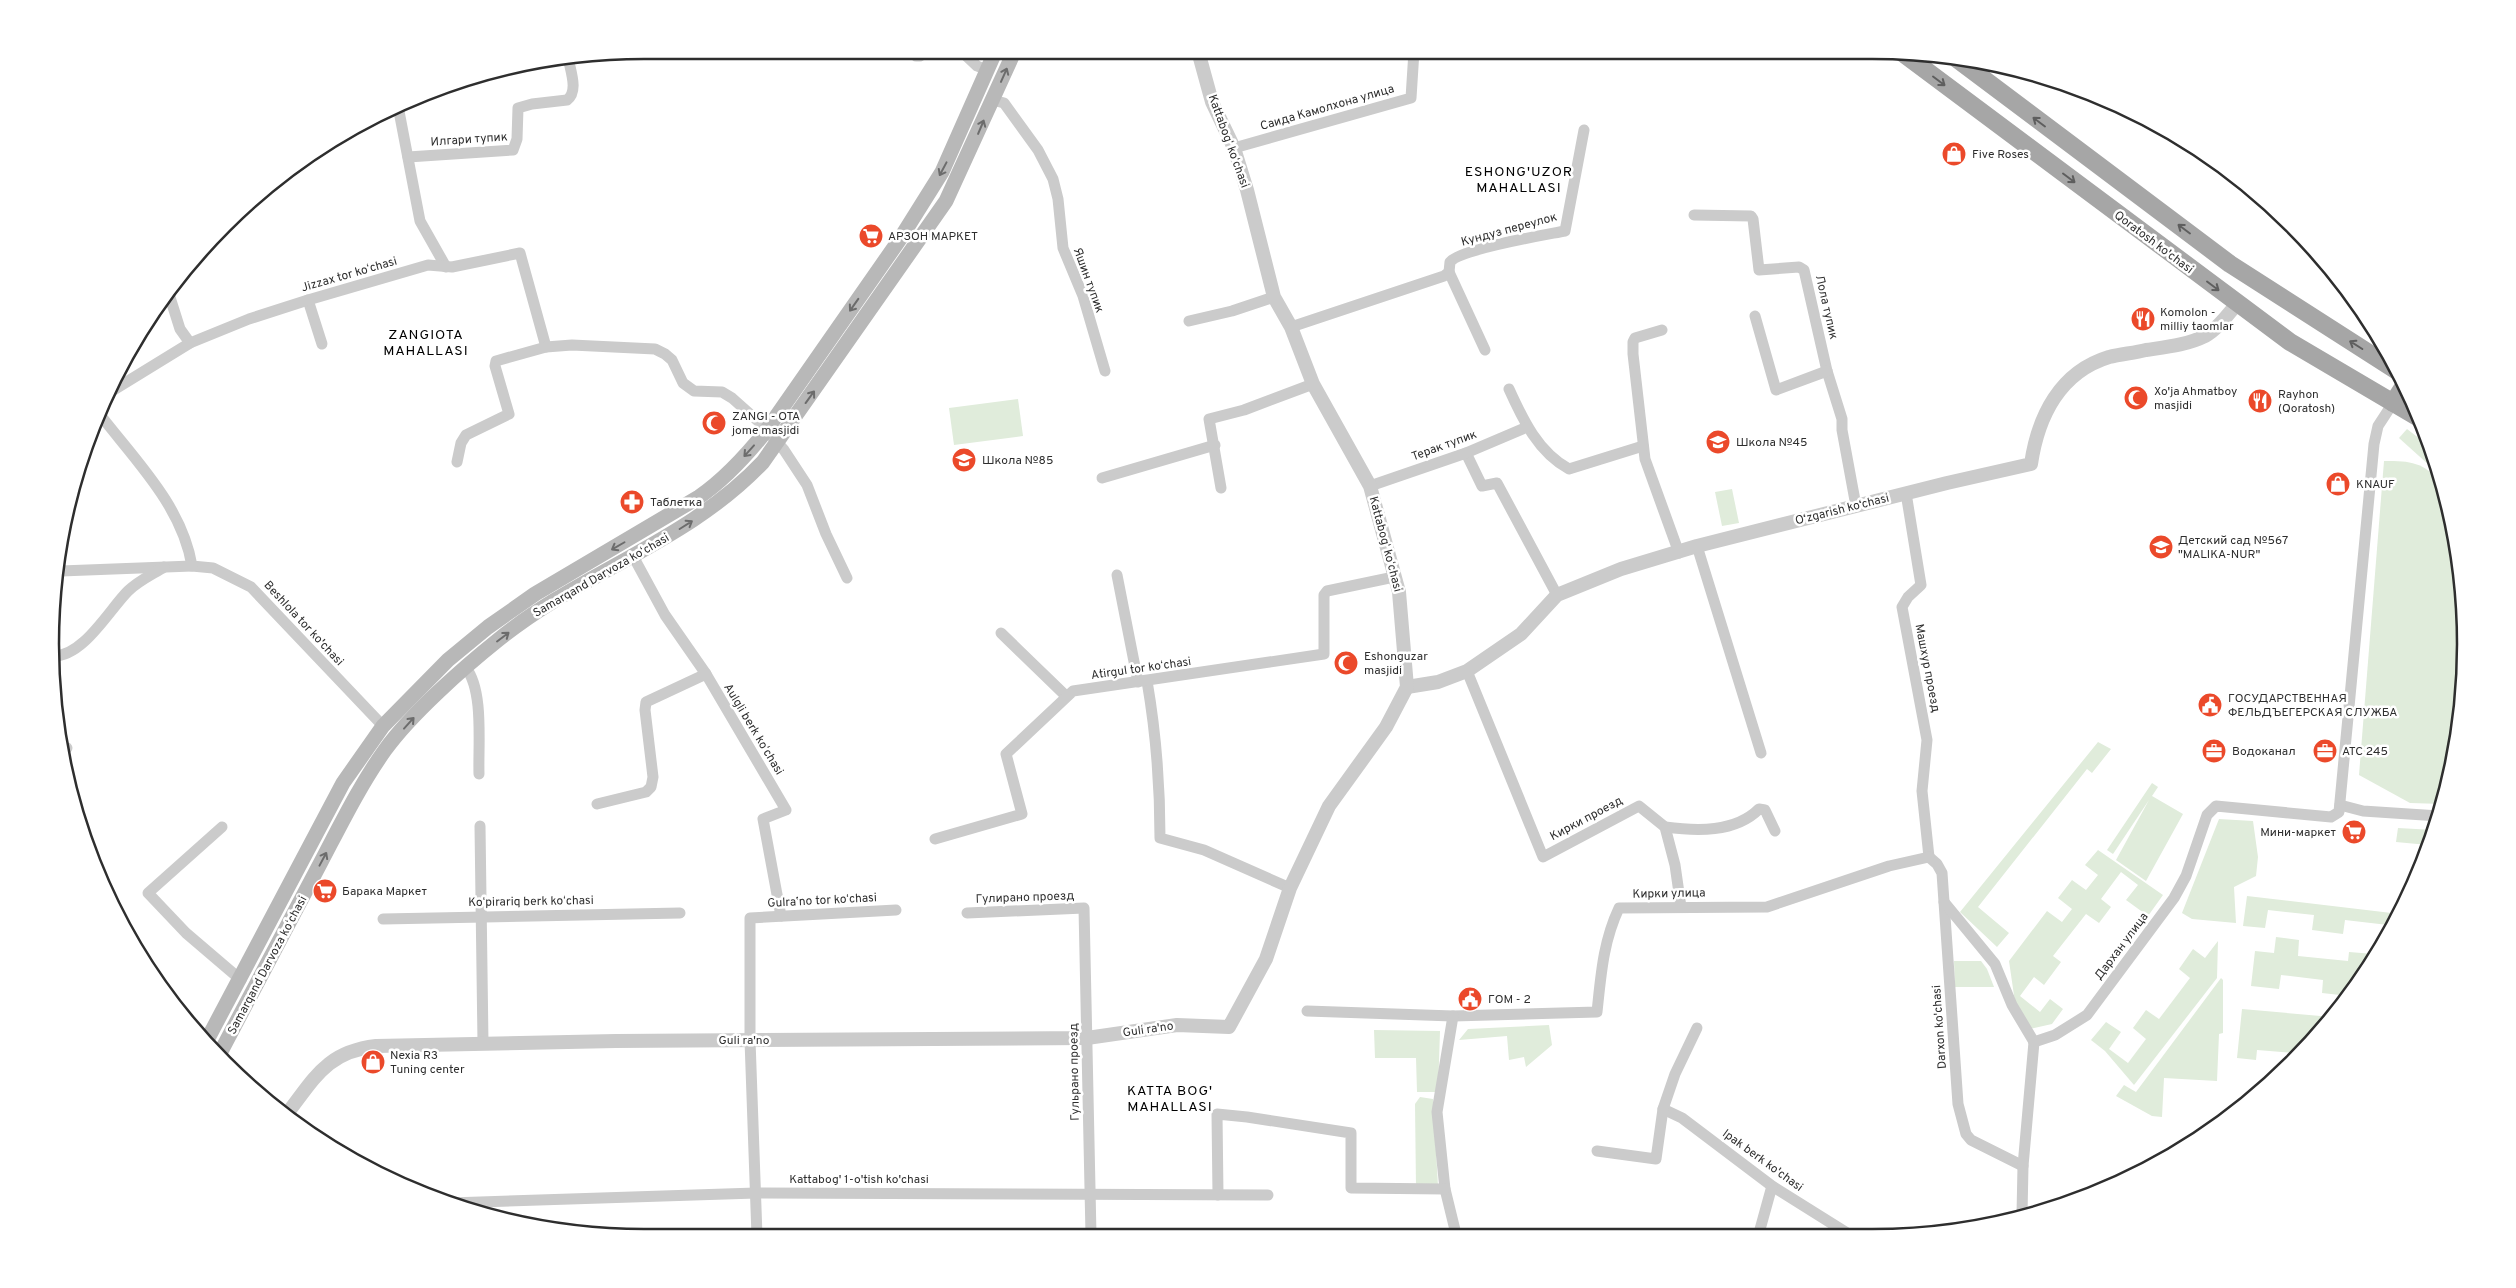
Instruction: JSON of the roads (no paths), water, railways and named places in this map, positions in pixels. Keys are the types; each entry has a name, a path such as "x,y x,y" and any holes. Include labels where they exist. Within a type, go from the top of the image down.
{"main road":[{"name":"Samarqand Darvoza koʻchasi","path":"209,1036 241,980 343,783 383,726 448,660 488,627 535,594 675,512 714,486 766,431 900,239 942,172 992,59"},
{"name":"Samarqand Darvoza koʻchasi","path":"222,1049 354,800 386,748 422,709 499,639 543,607 682,528 725,499 744,483 778,443 914,249 957,181 1011,59"},
{"name":"Qoratosh ko'chasi","path":"1912,60 2290,342 2410,413"},
{"path":"1968,67 2251,279 2386,364"},
{"path":"900,239 914,249"},
{"path":"2237,304 2251,279"},
{"path":"2393,403 2400,392"}],"street":[{"path":"969,59 976,66 987,70"},
{"name":"Kattabogʻ koʻchasi","path":"1200,59 1212,102 1234,148 1252,208 1266,274 1274,297 1291,327 1313,384 1370,486 1399,592 1407,686"},
{"name":"Саида Камолхона улица","path":"1234,148 1411,98 1413,59"},
{"name":"Илгари тупик","path":"408,157 513,150 517,139 518,108 532,104 567,100 571,97 574,90 569,64"},
{"name":"Яшин тупик","path":"993,100 1004,103 1046,164 1058,199 1063,248 1083,296 1105,371"},
{"path":"399,112 420,221 446,267"},
{"name":"Кундуз переулок","path":"1291,327 1444,276 1449,272 1450,262 1454,258 1482,249 1565,231 1584,130"},
{"name":"Лола тупик","path":"1694,215 1751,216 1753,219 1759,270 1802,267 1827,371 1842,419 1842,430 1856,506"},
{"name":"Jizzax tor koʻchasi","path":"118,387 190,343 308,300 428,265 446,267 520,253 546,347"},
{"path":"1449,272 1485,350"},
{"path":"1189,321 1232,311 1274,297"},
{"path":"171,300 180,329 190,343"},
{"path":"308,300 322,344"},
{"name":"O‘zgarish ko‘chasi","path":"1407,686 1438,682 1467,671 1521,634 1557,595 1621,569 1698,546 1906,493 2031,464 2034,443 2043,417 2059,389 2072,376 2109,357 2183,344 2206,335 2237,304"},
{"path":"1755,316 1776,390 1827,371"},
{"path":"1662,330 1640,335 1633,342 1645,460 1679,552"},
{"path":"457,462 461,443 466,435 509,414 495,366 496,361 546,347 572,345 655,349 672,360 684,383 694,391 722,392 778,443 807,485 826,534 847,578"},
{"path":"1221,488 1209,419 1244,410 1313,384"},
{"path":"1509,390 1527,427 1540,444 1569,469 1643,446"},
{"path":"2393,403 2378,426 2374,444 2340,805 2363,811 2431,815"},
{"path":"103,419 170,504 189,550 192,566"},
{"name":"Терак тупик","path":"1370,486 1466,453 1527,427"},
{"path":"1102,478 1215,445"},
{"path":"1466,453 1482,486 1498,483 1557,595"},
{"name":"Машхур проезд","path":"1906,493 1921,585 1908,597 1902,607 1927,740 1922,791 1929,857"},
{"path":"1698,546 1761,753"},
{"name":"Aulgli berk koʻchasi","path":"633,556 665,615 706,674 786,810 763,819 781,916"},
{"name":"Beshlola tor ko'chasi","path":"64,571 192,566 213,568 251,586 383,726"},
{"path":"59,656 88,639 129,590 164,567"},
{"path":"1116,575 1156,734 1160,780 1160,838 1204,850 1290,888 1328,806 1386,728 1407,686"},
{"name":"Atirgul tor koʻchasi","path":"934,839 1022,814 1006,754 1073,691 1324,654 1324,595 1328,591 1394,577"},
{"path":"1001,633 1066,696"},
{"path":"466,668 472,676 477,699 479,774"},
{"name":"Кирки проезд","path":"1467,671 1543,857 1620,814 1639,806 1665,828"},
{"path":"597,804 646,792 651,786 653,777 645,710 646,702 706,674"},
{"name":"Дархан улица","path":"2034,1042 2054,1035 2087,1015 2174,898 2186,876 2207,814 2216,806 2331,817 2339,812 2340,805"},
{"path":"1681,907 1675,865 1665,828 1686,830 1731,826 1751,817 1759,809 1765,810 1775,832"},
{"path":"480,826 483,1043"},
{"path":"222,827 148,893 188,934 241,980"},
{"name":"Darxon ko'chasi","path":"1929,857 1940,868 1958,1104 1963,1126 1971,1140 2023,1166"},
{"name":"Кирки улица","path":"1307,1011 1453,1016 1597,1012 1602,954 1609,929 1619,908 1767,907 1889,866 1929,857"},
{"name":"Guli ra'no","path":"290,1110 319,1072 334,1058 347,1052 376,1046 483,1043 1087,1038 1177,1025 1229,1027 1266,959 1290,888"},
{"path":"1944,902 1996,964 2012,1005 2034,1042 2023,1166 2022,1209"},
{"name":"Гулирано проезд","path":"967,913 1084,908"},
{"name":"Гульрано проезд","path":"1084,908 1091,1229"},
{"name":"Gulraʼno tor koʻchasi","path":"750,1040 750,918 896,910"},
{"name":"Koʻpirariq berk koʻchasi","path":"383,918 680,913"},
{"path":"1453,1016 1437,1112 1445,1189 1455,1229"},
{"path":"1597,1151 1656,1159 1663,1109 1674,1074 1697,1028"},
{"path":"750,1040 757,1229"},
{"name":"Ipak berk ko'chasi","path":"1663,1109 1682,1118 1772,1186 1841,1229"},
{"path":"1218,1194 1217,1114 1351,1134 1352,1188 1445,1189"},
{"path":"1760,1229 1772,1186"},
{"name":"Kattabog' 1-o'tish ko'chasi","path":"471,1202 756,1193 1268,1195"}],"place":[{"name":"Five Roses","path":"1954,154"},
{"name":"АРЗОН МАРКЕТ","path":"871,236"},
{"name":"Komolon - milliy taomlar","path":"2143,319"},
{"name":"Xo'ja Ahmatboy masjidi","path":"2136,398"},
{"name":"Rayhon (Qoratosh)","path":"2260,401"},
{"name":"ZANGI - OTA jome masjidi","path":"714,423"},
{"name":"Школа №45","path":"1718,442"},
{"name":"Школа №85","path":"964,460"},
{"name":"KNAUF","path":"2338,484"},
{"name":"Таблетка","path":"632,502"},
{"name":"Детский сад №567 \"MALIKA-NUR\"","path":"2161,547"},
{"name":"Eshonguzar masjidi","path":"1346,663"},
{"name":"ГОСУДАРСТВЕННАЯ ФЕЛЬДЪЕГЕРСКАЯ СЛУЖБА","path":"2210,705"},
{"name":"Водоканал","path":"2214,751"},
{"name":"АТС 245","path":"2325,751"},
{"name":"Мини-маркет","path":"2354,832"},
{"name":"Барака Маркет","path":"325,891"},
{"name":"ГОМ - 2","path":"1470,999"},
{"name":"Nexia R3 Tuning center","path":"373,1062"}],"district":[{"name":"ESHONG'UZOR MAHALLASI","path":"1519,180"},
{"name":"ZANGIOTA MAHALLASI","path":"426,342"},
{"name":"KATTA BOG' MAHALLASI","path":"1170,1098"}]}
